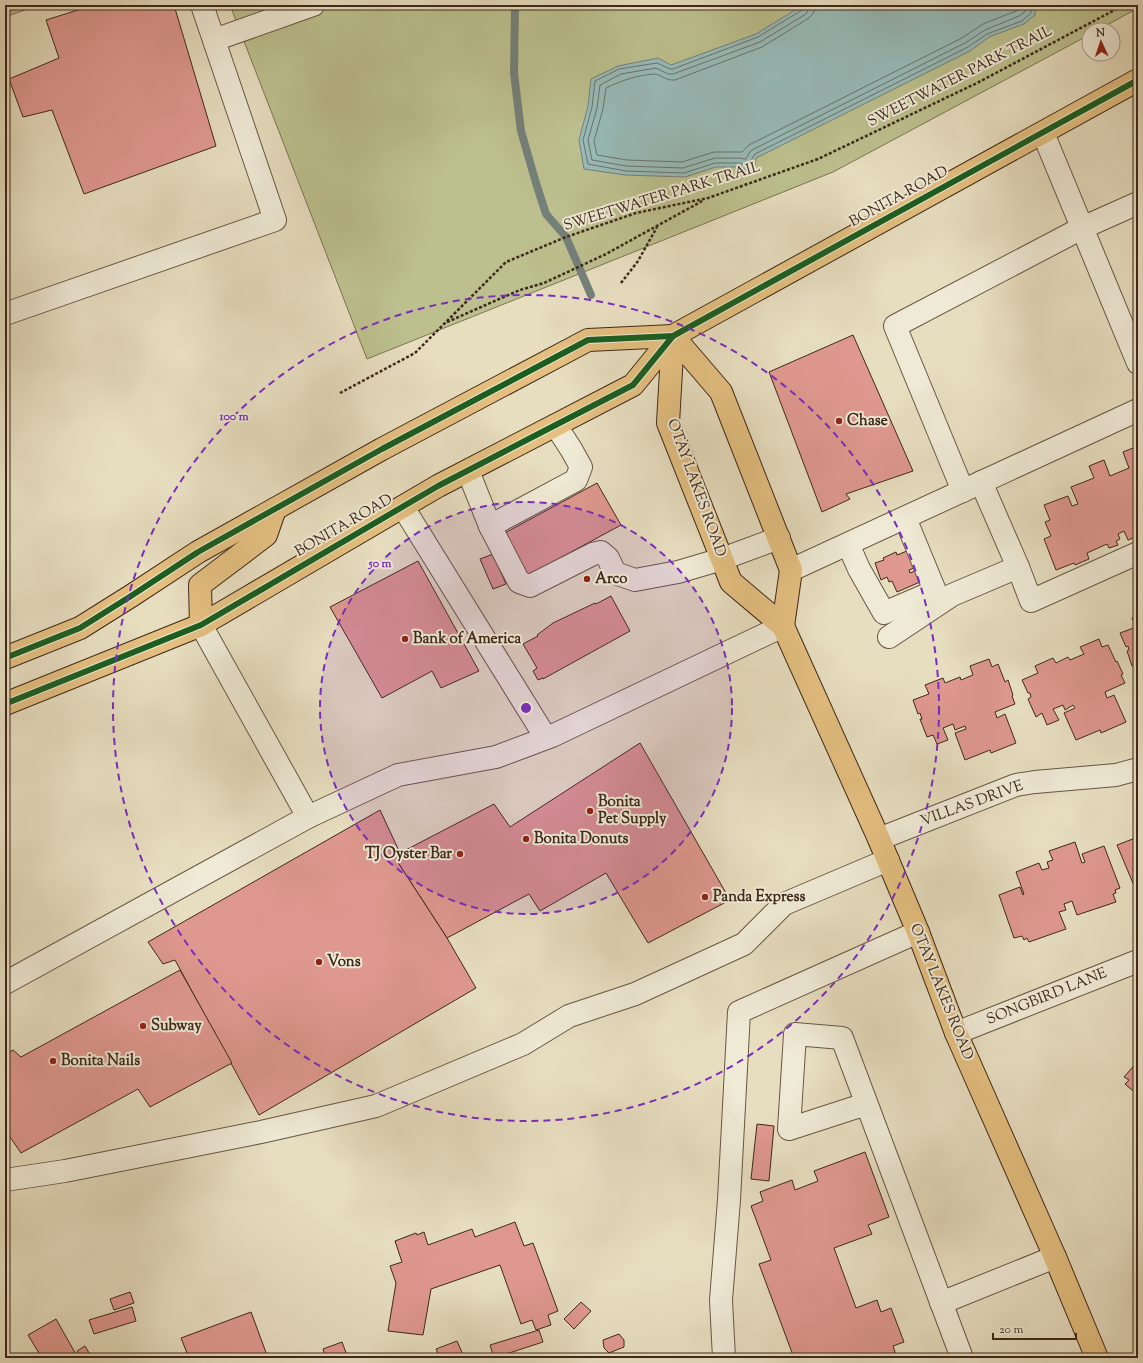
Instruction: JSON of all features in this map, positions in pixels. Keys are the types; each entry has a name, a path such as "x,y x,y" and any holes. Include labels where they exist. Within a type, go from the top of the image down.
{"main road":[{"name":"BONITA ROAD","path":"5,704 201,625 438,486 633,385 673,336 1138,80"},
{"name":"BONITA ROAD","path":"5,658 80,628 198,552 382,449 588,340 673,336"},
{"path":"673,336 721,392 792,570 783,626"},
{"name":"OTAY LAKES ROAD","path":"673,336 668,422 731,582 783,626 879,839 918,932 956,1033 1097,1358"},
{"path":"201,625 200,585 266,535 275,509"}],"street":[{"path":"5,314 275,220 202,5"},
{"path":"214,40 313,5"},
{"path":"1043,133 1138,363"},
{"path":"1138,202 1082,228 894,326 972,486 1018,567 1031,601 1138,553"},
{"path":"792,570 1138,410"},
{"path":"490,526 576,480 581,467 556,426"},
{"path":"468,471 490,526 518,582 530,586 593,554 601,552 608,558 615,573 635,580 678,572 722,559 778,538"},
{"path":"403,507 546,738"},
{"path":"848,544 859,569 884,613 935,591 905,518"},
{"path":"889,637 952,596 1018,567"},
{"path":"201,625 308,817"},
{"path":"5,983 308,817 398,775 496,757 546,738 783,626"},
{"name":"VILLAS DRIVE","path":"879,839 1016,785 1116,775 1138,769"},
{"path":"5,1180 253,1134 376,1106 523,1044 569,1016 635,994 744,944 784,904 888,860"},
{"path":"724,1358 721,1300 740,1012 918,932"},
{"name":"SONGBIRD LANE","path":"956,1033 1138,961"},
{"path":"866,1104 789,1129 795,1034 842,1038 962,1358"},
{"path":"941,1303 1054,1257"}],"path":[{"path":"445,323 520,290 544,283 606,254 708,198"},
{"path":"621,282 638,261 658,226"}],"green space":[{"path":"5,5 39,5 5,17"},
{"path":"230,5 1138,5 1138,8 1113,22 1081,22 1081,39 833,172 367,359"}],"water":[{"path":"803,5 1035,5 1035,15 1024,24 989,37 970,51 756,158 754,169 747,170 739,167 716,167 685,177 625,175 584,169 579,140 588,106 591,79 618,66 658,58 671,65 756,34"}],"building":[{"path":"94,5 174,5 216,146 84,194 52,110 23,117 9,79 59,58 46,20"},
{"name":"Chase","path":"853,335 913,471 846,494 850,499 822,512 769,372"},
{"path":"1138,446 1138,536 1128,540 1124,531 1118,534 1120,539 1116,541 1118,545 1109,548 1107,544 1087,553 1089,559 1075,565 1074,563 1056,570 1044,539 1051,536 1045,522 1050,520 1044,505 1068,496 1072,506 1078,504 1071,487 1094,478 1089,466 1104,460 1110,476 1129,468 1123,452"},
{"path":"597,483 621,525 527,576 503,534"},
{"path":"907,551 914,568 909,570 910,573 915,571 920,582 897,592 892,581 889,582 887,577 881,580 875,563 884,560 883,558 896,552 897,555"},
{"path":"493,554 506,584 493,589 480,559"},
{"name":"Bank of America","path":"418,561 479,671 441,688 432,671 382,698 330,607"},
{"path":"611,596 630,631 543,679 538,680 533,671 537,668 523,644 538,636 537,635 553,623"},
{"path":"1138,615 1138,664 1132,666 1127,651 1129,650 1128,646 1126,647 1120,633 1136,627 1132,618"},
{"path":"1099,639 1102,647 1108,645 1123,674 1121,675 1125,683 1105,692 1107,698 1114,695 1126,722 1101,733 1100,730 1076,740 1064,713 1075,708 1073,705 1065,710 1063,705 1053,709 1059,720 1047,725 1042,713 1036,717 1028,699 1031,697 1030,693 1028,693 1022,680 1038,673 1035,666 1053,658 1056,663 1068,657 1070,660 1084,654 1080,647"},
{"path":"989,659 992,667 998,664 1005,682 1008,680 1013,695 1015,704 995,712 997,718 1005,714 1016,743 991,753 990,750 965,760 955,733 966,729 965,726 955,730 953,724 943,728 948,740 937,744 933,735 927,737 920,719 922,719 920,713 918,714 913,700 929,694 925,685 943,678 945,683 960,677 961,680 973,675 970,666"},
{"path":"640,743 730,900 648,943 606,873 540,911 529,894 447,938 397,861 400,853 494,804 510,827"},
{"name":"Vons","path":"380,810 400,853 397,861 447,938 476,988 259,1115 175,960 163,964 148,942"},
{"path":"1138,819 1138,830 1134,821"},
{"path":"1138,837 1138,886 1135,888 1117,845"},
{"path":"1075,842 1082,863 1085,862 1082,854 1104,846 1120,888 1115,890 1116,893 1113,894 1116,902 1077,915 1072,901 1064,904 1066,910 1059,912 1066,929 1029,942 1027,938 1024,940 1022,936 1014,938 999,895 1020,887 1023,895 1024,894 1016,872 1039,863 1042,870 1049,868 1047,862 1053,860 1049,851"},
{"path":"180,970 232,1063 150,1107 138,1089 21,1153 8,1134 5,1136 5,1055 13,1050 21,1057"},
{"path":"1138,1061 1138,1095 1125,1084 1129,1080 1124,1077"},
{"path":"757,1124 774,1126 769,1181 751,1179"},
{"path":"865,1152 889,1217 868,1225 872,1234 834,1248 856,1308 877,1300 881,1312 891,1308 904,1342 893,1346 897,1358 794,1358 759,1264 771,1260 751,1206 763,1201 760,1192 792,1180 795,1190 818,1181 814,1171"},
{"path":"515,1222 524,1246 533,1243 558,1311 548,1315 551,1325 536,1330 532,1320 521,1324 500,1265 431,1289 423,1335 388,1331 396,1283 390,1266 402,1262 395,1241 416,1233 417,1235 424,1232 428,1245 472,1229 475,1237"},
{"path":"130,1292 134,1303 114,1310 110,1299"},
{"path":"581,1302 591,1311 574,1329 564,1319"},
{"path":"132,1307 136,1321 94,1334 89,1320"},
{"path":"251,1312 268,1358 228,1358 227,1355 219,1358 189,1358 181,1338"},
{"path":"56,1319 78,1358 42,1358 28,1335"},
{"path":"539,1330 543,1342 494,1358 490,1345"},
{"path":"619,1334 624,1340 624,1347 609,1353 604,1348 603,1340"},
{"path":"457,1341 464,1357 440,1358 436,1349"},
{"path":"342,1342 348,1358 326,1358 323,1349"},
{"path":"85,1346 92,1358 81,1358 77,1351"}],"waterway":[{"path":"515,5 514,73 521,131 546,214 566,237 591,295"}],"cycle path":[{"path":"5,704 201,625 438,486 633,385 673,336 1138,80"},
{"path":"5,658 80,628 198,552 382,449 588,340 673,336"}],"place":[{"name":"Chase","path":"839,421"},
{"name":"Arco","path":"587,579"},
{"name":"Bank of America","path":"405,639"},
{"name":"Bonita Pet Supply","path":"590,811"},
{"name":"Bonita Donuts","path":"526,839"},
{"name":"TJ Oyster Bar","path":"460,854"},
{"name":"Panda Express","path":"705,897"},
{"name":"Vons","path":"319,962"},
{"name":"Subway","path":"143,1026"},
{"name":"Bonita Nails","path":"53,1061"}]}
